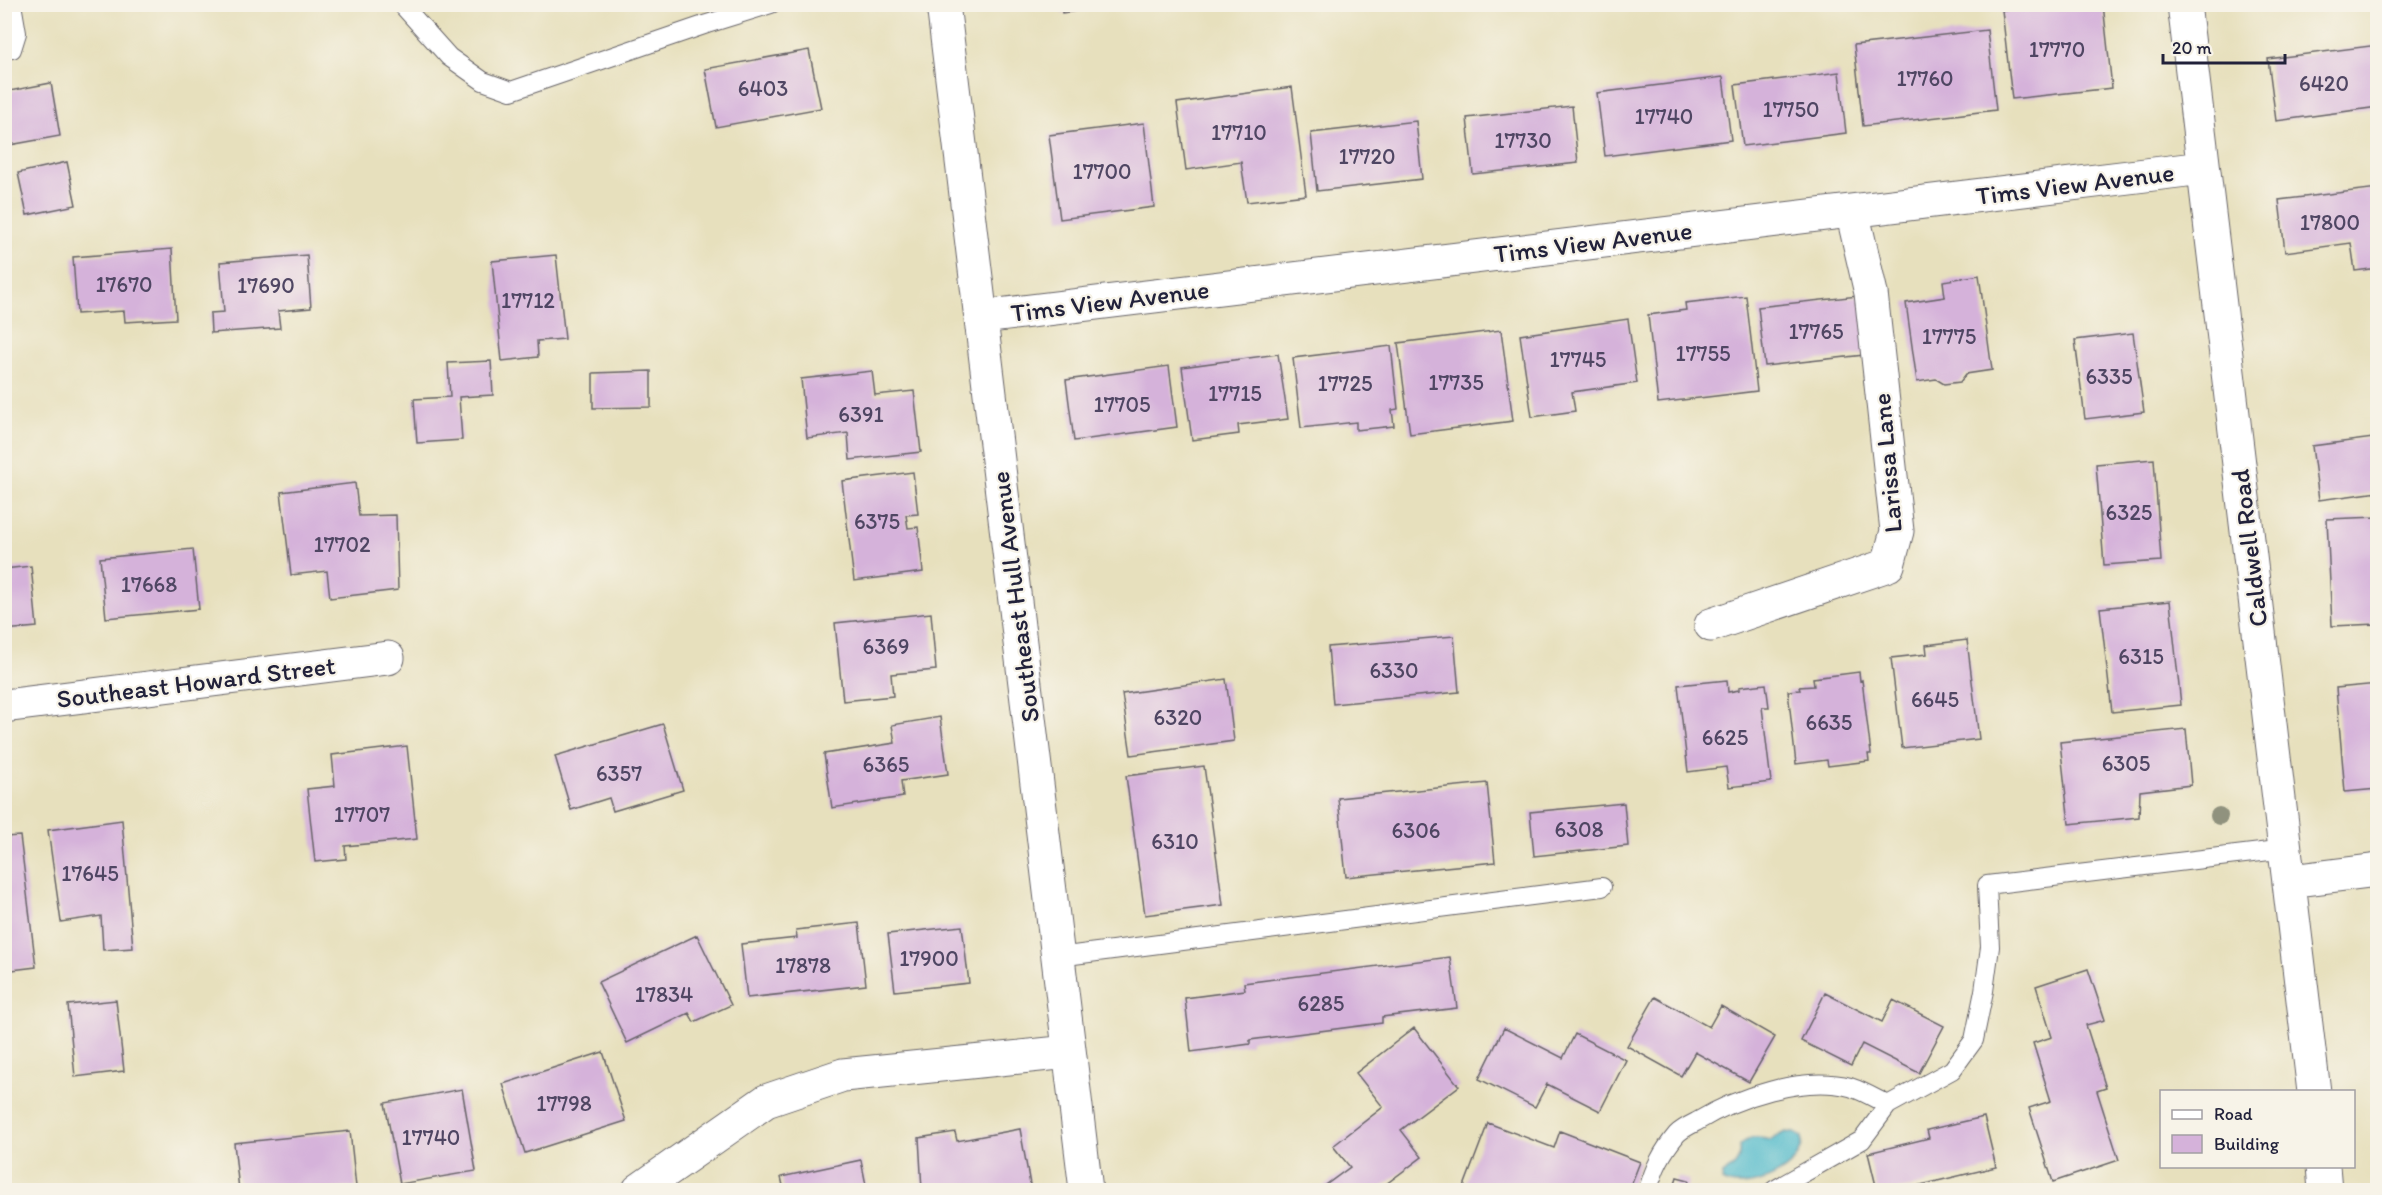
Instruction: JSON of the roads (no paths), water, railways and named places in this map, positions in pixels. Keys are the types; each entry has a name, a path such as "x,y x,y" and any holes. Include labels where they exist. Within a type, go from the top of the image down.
{"street":[{"name":"Southeast Hull Avenue","path":"943,4 1086,1191"},
{"name":"Caldwell Road","path":"2184,4 2314,1090"},
{"name":"Tims View Avenue","path":"982,317 2203,168"},
{"name":"Larissa Lane","path":"1711,625 1888,565 1897,531 1871,293 1852,211"},
{"name":"Southeast Howard Street","path":"4,706 388,658"},
{"path":"2290,881 2378,870"},
{"path":"639,1191 766,1101 843,1075 1069,1052"},
{"path":"2323,1168 2325,1191"}],"lane":[{"path":"4,50 12,49 17,33 12,4"},
{"path":"405,8 449,57 483,81 511,91 771,4"},
{"path":"1774,1191 1862,1140 1888,1105 1952,1070 1974,1040 1990,947 1987,885 2286,849"},
{"path":"1058,957 1602,887"},
{"path":"1648,1191 1655,1164 1679,1132 1711,1113 1740,1100 1790,1086 1826,1084 1851,1088 1888,1105"}],"water":[{"path":"1785,1132 1795,1133 1802,1137 1801,1149 1795,1160 1785,1169 1773,1177 1745,1185 1722,1181 1723,1175 1738,1160 1739,1146 1746,1140 1762,1138 1771,1140"}]}
